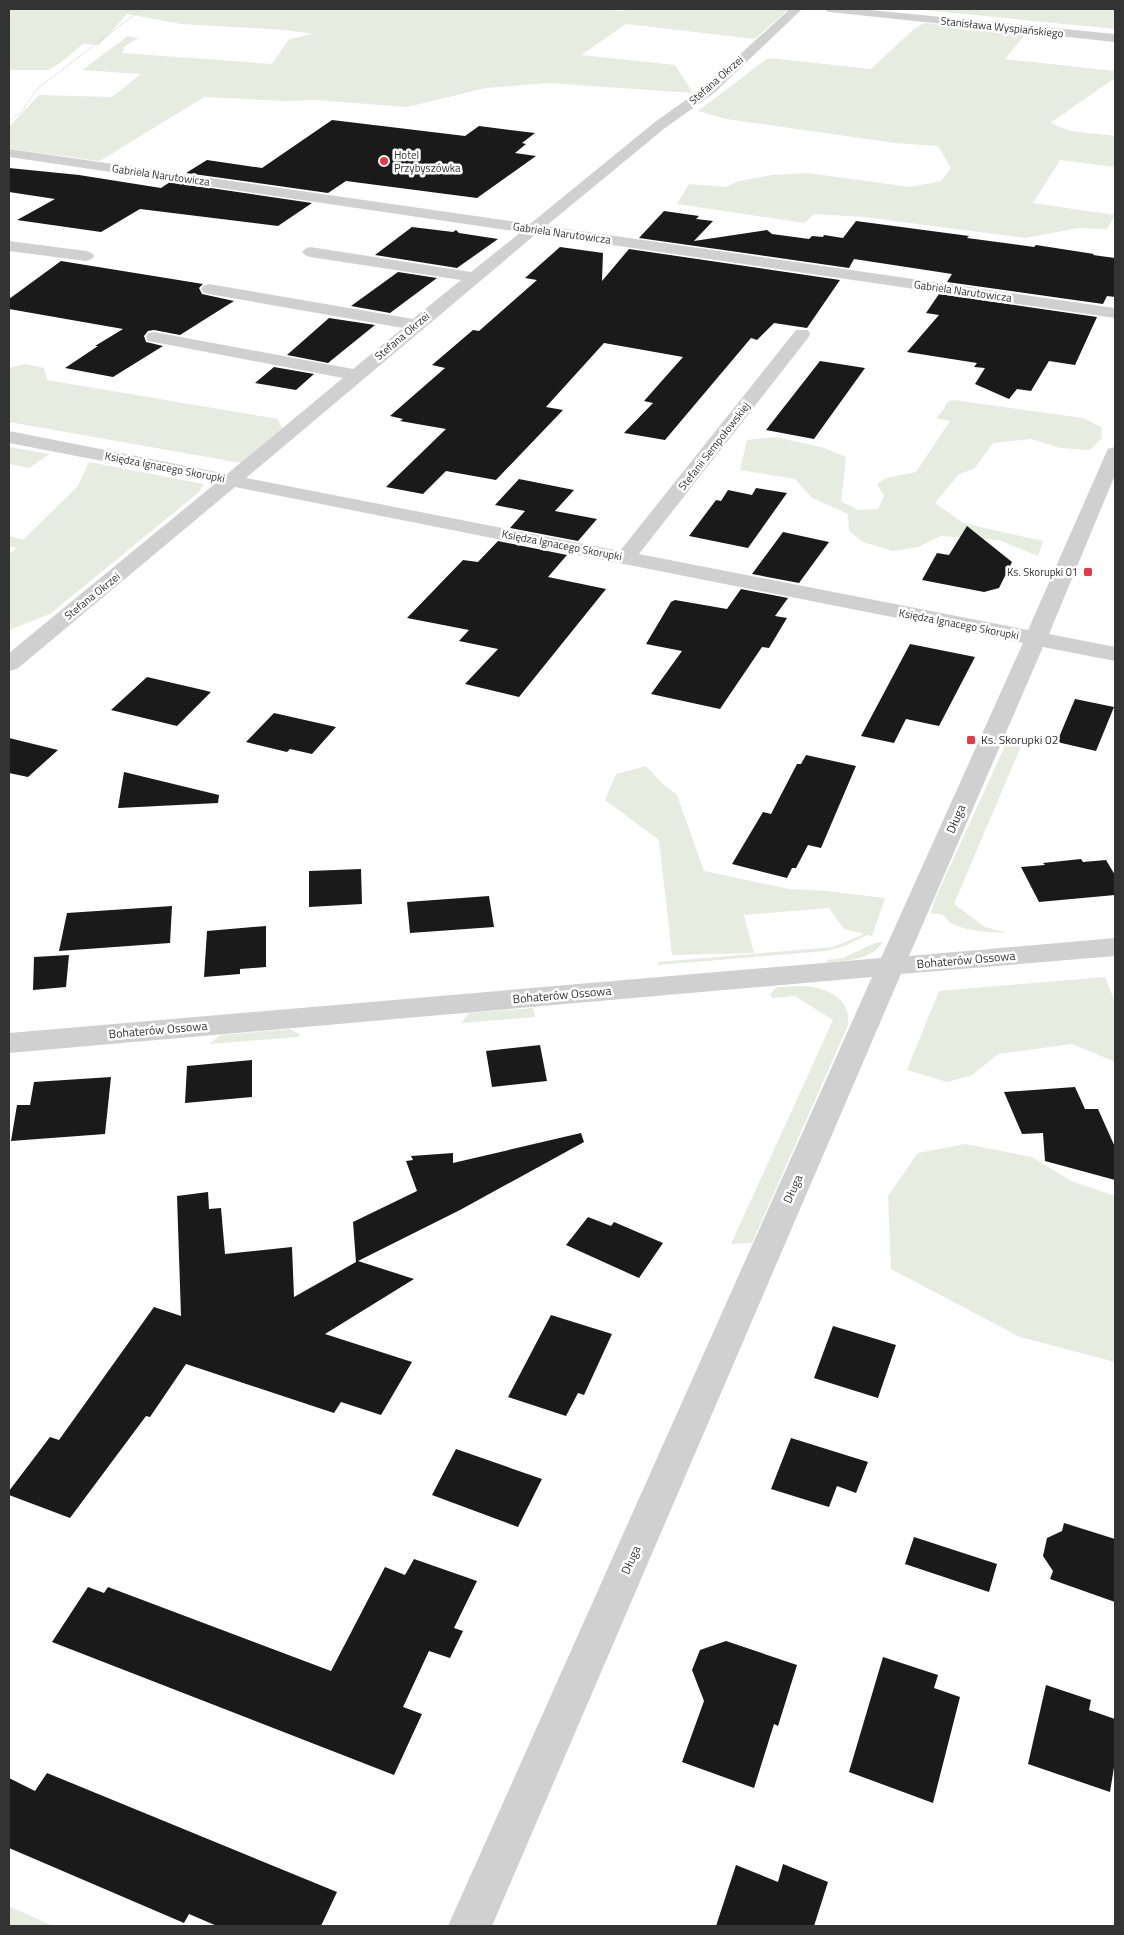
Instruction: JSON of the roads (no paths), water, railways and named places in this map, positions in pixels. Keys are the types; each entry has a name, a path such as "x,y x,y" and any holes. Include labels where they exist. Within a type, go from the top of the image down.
{"street":[{"name":"Stefana Okrzei","path":"9,664 475,276 660,125 709,90 796,9"},
{"name":"Stanisława Wyspiańskiego","path":"829,9 1115,38"},
{"name":"Gabriela Narutowicza","path":"9,153 1115,313"},
{"path":"9,246 86,256"},
{"path":"310,252 475,276"},
{"path":"209,289 416,325"},
{"name":"Stefanii Sempołowskiej","path":"625,558 802,334"},
{"path":"154,337 355,375"},
{"name":"Księdza Ignacego Skorupki","path":"9,437 1115,654"},
{"name":"Długa","path":"470,1926 989,744 1037,639 1115,452"},
{"name":"Bohaterów Ossowa","path":"9,1043 1115,947"}],"place":[{"name":"Hotel Przybyszówka","path":"384,161"},
{"name":"Ks. Skorupki 01","path":"1088,572"},
{"name":"Ks. Skorupki 02","path":"971,740"}]}
